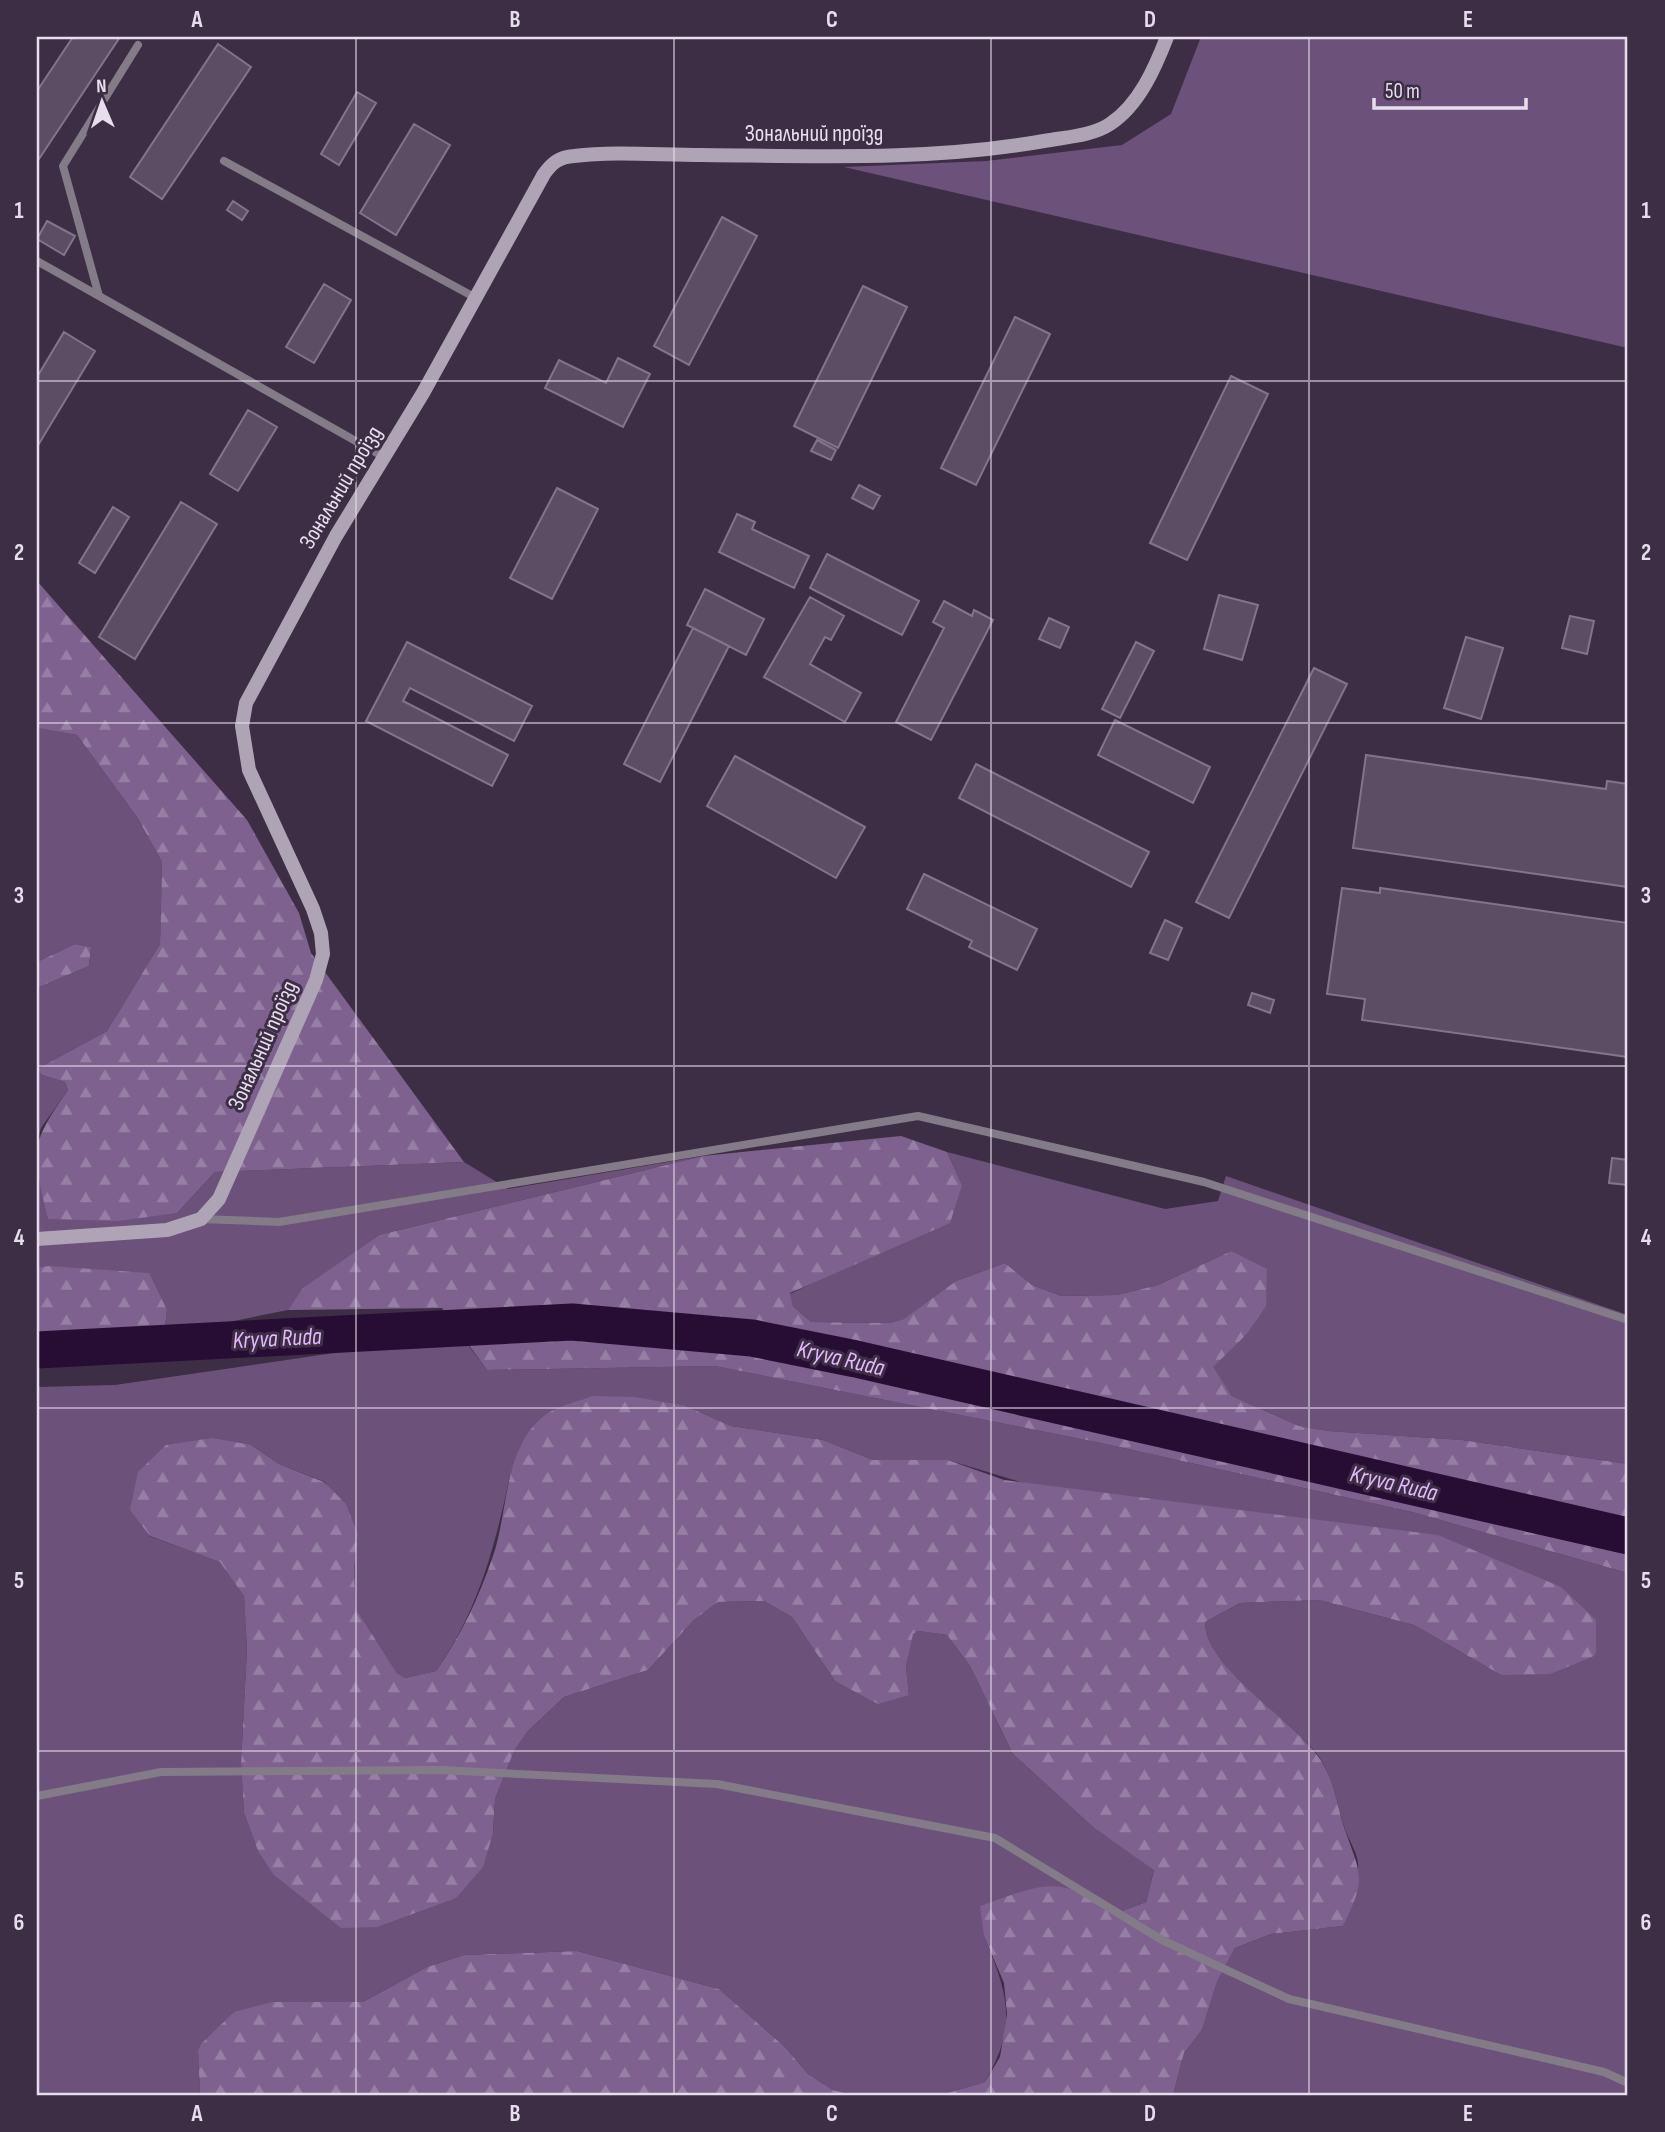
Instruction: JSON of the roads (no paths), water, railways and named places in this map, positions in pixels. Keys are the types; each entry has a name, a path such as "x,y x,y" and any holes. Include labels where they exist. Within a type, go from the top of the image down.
{"street":[{"name":"Зональний проїзд","path":"201,1219 219,1199 306,1005 323,954 321,933 313,909 249,770 242,726 246,703 336,536 476,298 544,174 555,161 572,156 902,156 982,151 1083,134 1107,127 1131,105 1151,74 1167,37"},
{"path":"37,1239 167,1230 201,1219"}],"lane":[{"path":"99,296 63,166 138,45"},
{"path":"224,161 476,298"},
{"path":"37,261 384,457"},
{"path":"201,1219 279,1222 918,1116 1204,1182 1628,1320"},
{"path":"37,1796 161,1772 441,1770 717,1784 995,1839 1162,1940 1289,2000 1604,2072 1628,2083"}],"waterway":[{"name":"Kryva Ruda","path":"37,1350 572,1322 752,1338 856,1359 1628,1536"}]}
